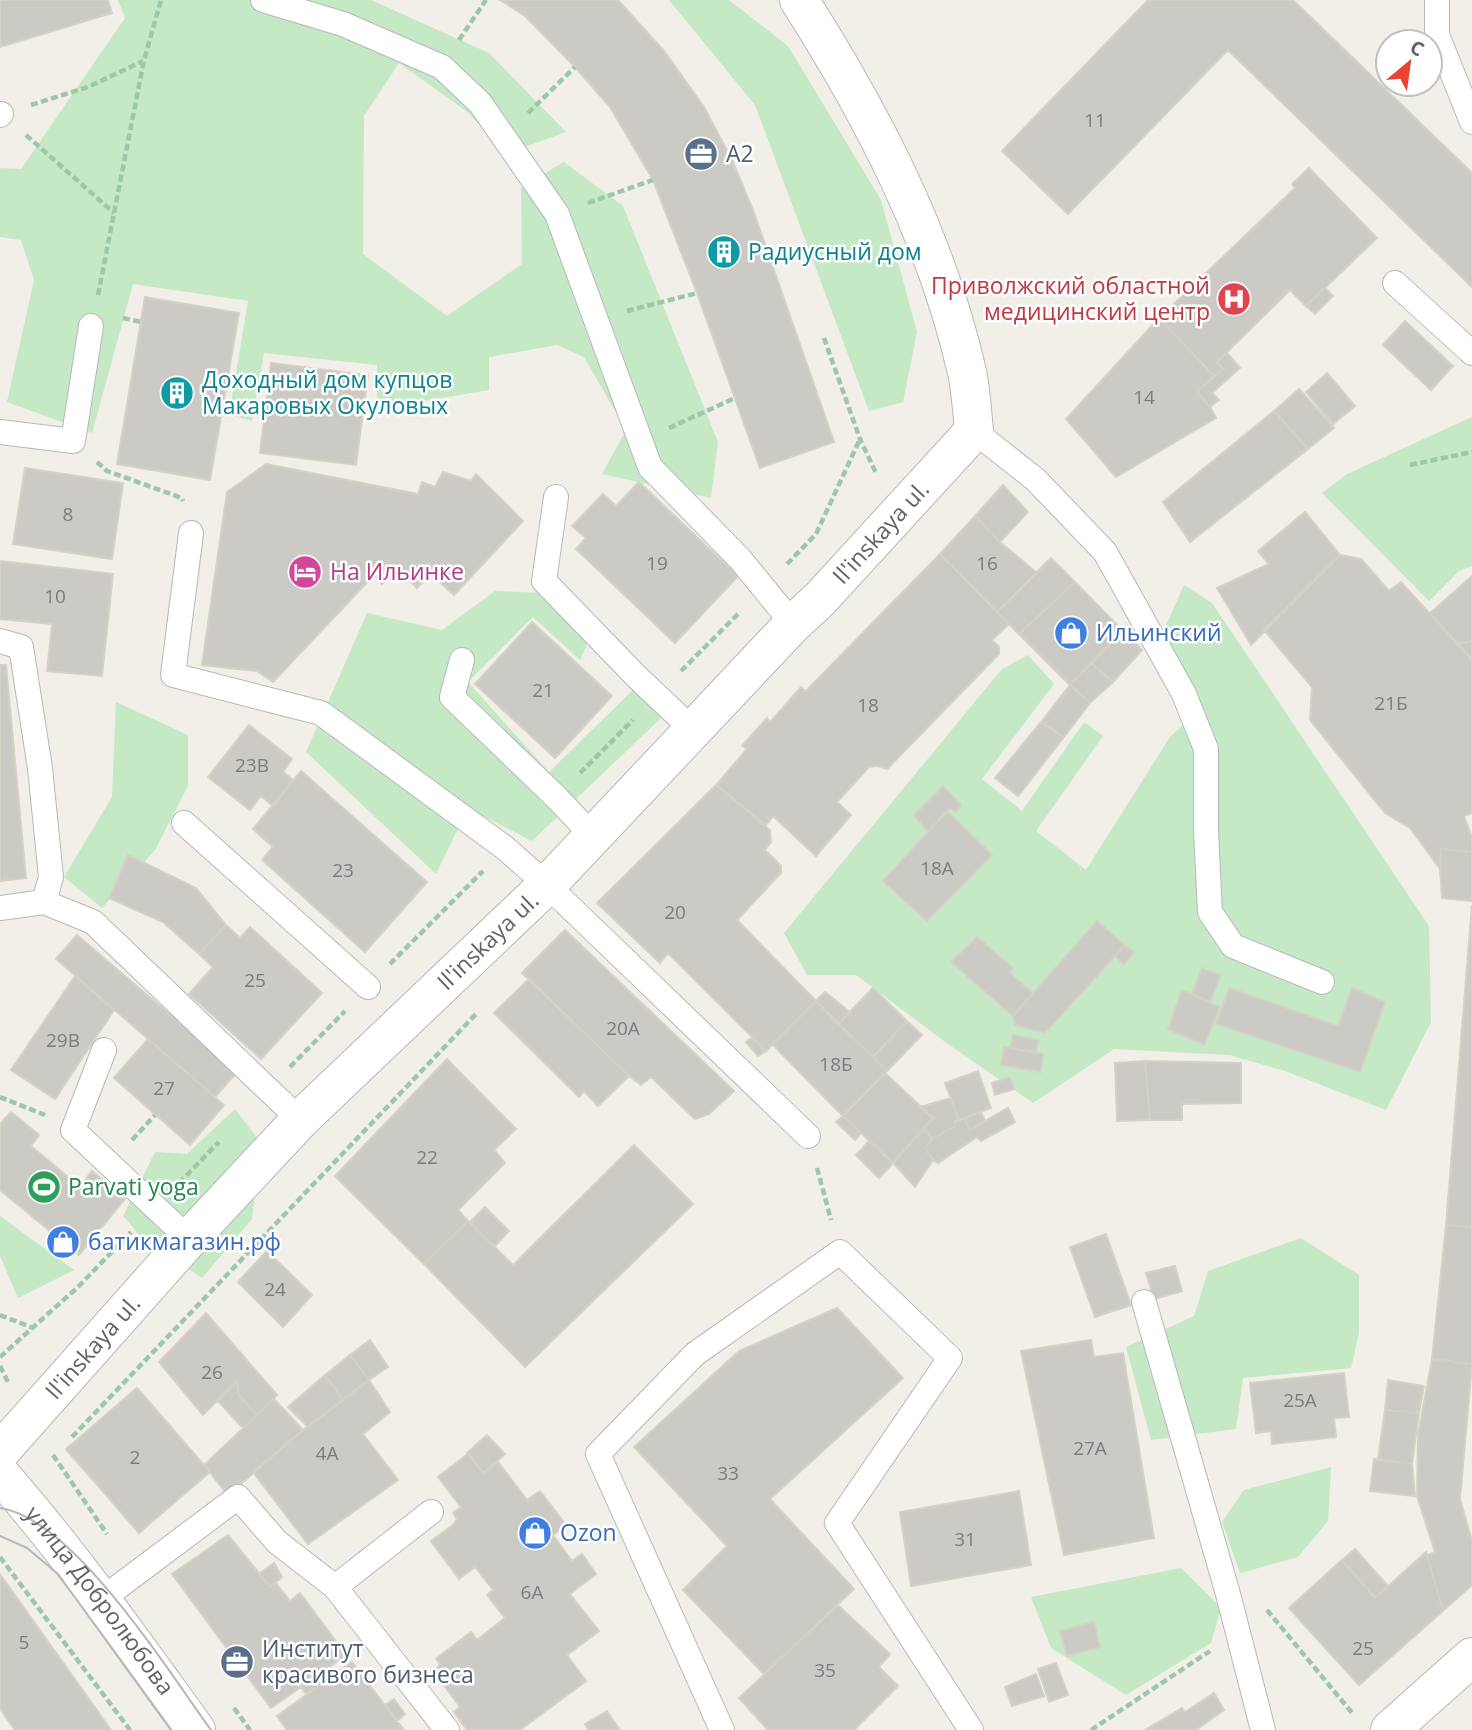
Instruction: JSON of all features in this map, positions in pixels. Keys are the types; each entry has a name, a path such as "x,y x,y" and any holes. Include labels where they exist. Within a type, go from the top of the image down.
{"street":[{"path":"799,0 844,70 896,168 947,298 968,375 974,431"},
{"name":"Il'inskaya ul.","path":"0,1452 189,1239 300,1120 547,885 829,589 974,431"},
{"name":"улица Добролюбова","path":"0,1474 102,1600 196,1730"},
{"path":"1373,1725 1436,1689 1472,1657"}],"lane":[{"path":"263,0 343,24 442,67 480,103 557,214 650,467 740,559 793,624"},
{"path":"1437,0 1437,35 1472,122"},
{"path":"1395,284 1472,353"},
{"path":"1,437 73,441 91,327"},
{"path":"974,431 1036,480 1105,552 1184,694 1206,750 1210,912 1233,946 1322,982"},
{"path":"556,497 544,581 636,676 693,730"},
{"path":"191,533 173,675 321,713 505,848 547,885 808,1136"},
{"path":"0,642 21,647 40,768 51,877 44,902"},
{"path":"462,660 452,697 593,836"},
{"path":"184,823 368,987"},
{"path":"0,908 44,902 93,922 300,1120"},
{"path":"104,1050 73,1130 189,1239"},
{"path":"722,1730 598,1454 695,1354 840,1252 950,1358 837,1523 971,1730"},
{"path":"1144,1302 1263,1730"},
{"path":"102,1600 238,1497 277,1542 335,1587 447,1730"},
{"path":"335,1587 431,1512"}],"path":[{"path":"91,327 144,61 161,0"},
{"path":"442,67 486,0"},
{"path":"1,115 88,87 144,61"},
{"path":"505,136 575,67"},
{"path":"1,115 63,166 114,214"},
{"path":"557,214 653,180"},
{"path":"595,320 697,293"},
{"path":"824,338 860,439 876,473"},
{"path":"640,442 735,398"},
{"path":"816,534 860,439"},
{"path":"73,441 107,471 182,498 191,533"},
{"path":"1410,465 1472,452"},
{"path":"0,1097 50,1117"},
{"path":"808,1136 840,1252"},
{"path":"0,1315 33,1328"},
{"path":"0,1557 130,1730"},
{"path":"1271,1612 1373,1725"},
{"path":"1091,1730 1238,1633"}],"green space":[{"path":"118,0 371,0 489,53 566,132 508,153 466,111 399,63 364,116 363,254 447,316 522,264 521,187 564,162 623,206 718,442 711,498 602,474 626,430 584,357 557,345 489,357 489,390 377,409 377,365 264,353 252,421 229,415 248,301 133,284 92,433 7,402 34,280 21,240 0,237 0,168 21,169 125,18"},
{"path":"669,0 729,0 788,46 881,200 917,332 903,402 869,411 755,105"},
{"path":"1472,417 1472,566 1459,571 1429,601 1322,493 1347,474"},
{"path":"1184,585 1212,603 1429,926 1431,1022 1386,1110 1285,1071 1229,1055 1114,1049 1033,1103 856,975 807,975 784,933 1002,669 1028,655 1054,684 982,779 1022,811 1084,722 1103,736 1036,831 1086,870 1170,737 1202,707 1164,630"},
{"path":"495,591 542,593 589,640 580,660 533,617 468,682 549,772 636,687 661,718 532,841 468,808 436,874 306,752 367,613 442,630"},
{"path":"116,702 188,735 188,786 155,850 102,908 64,877 112,797"},
{"path":"235,1109 261,1143 252,1219 202,1278 141,1237 123,1216 155,1152 187,1154"},
{"path":"0,1216 74,1270 18,1298 0,1256"},
{"path":"1301,1238 1359,1275 1359,1333 1351,1368 1243,1378 1236,1429 1151,1440 1126,1347 1194,1316 1208,1271"},
{"path":"1331,1467 1328,1521 1298,1557 1240,1573 1222,1522 1244,1490"},
{"path":"1181,1568 1221,1608 1211,1643 1126,1695 1051,1648 1031,1597"}],"building":[{"path":"0,0 108,0 112,13 0,47"},
{"name":"Радиусный дом","path":"500,0 618,0 664,51 704,107 732,160 753,210 834,442 760,468 653,180 610,107 525,16"},
{"path":"1148,0 1293,0 1374,78 1374,98 1394,98 1472,173 1472,287 1228,50 1068,214 1002,151"},
{"path":"1309,168 1377,238 1306,306 1290,290 1217,362 1223,369 1214,376 1159,318 1295,188 1292,184"},
{"path":"1325,288 1333,296 1315,314 1306,306"},
{"name":"Доходный дом купцов Макаровых Окуловых","path":"145,297 239,313 210,480 117,464"},
{"path":"1159,318 1214,376 1197,392 1216,418 1116,477 1066,419"},
{"path":"1405,321 1453,366 1431,390 1383,345"},
{"path":"1227,353 1240,368 1212,393 1219,400 1210,407 1197,392 1223,369 1217,362"},
{"path":"271,363 368,375 356,465 260,453"},
{"path":"1327,373 1355,406 1333,424 1306,392"},
{"path":"1299,389 1334,428 1308,449 1274,411"},
{"path":"1274,411 1308,449 1190,542 1163,502"},
{"name":"На Ильинке","path":"266,464 418,494 422,482 435,487 443,472 471,481 476,474 523,521 454,595 431,574 417,588 397,569 382,584 374,575 273,682 257,671 202,665 227,492"},
{"path":"25,468 123,483 112,559 13,544"},
{"path":"639,482 738,576 675,643 576,549 586,538 572,526 603,494 616,506"},
{"path":"1003,485 1028,512 1000,542 975,516"},
{"path":"1305,512 1340,555 1251,645 1217,588 1269,564 1258,551"},
{"path":"975,516 1000,542 1037,573 997,612 940,554"},
{"path":"940,554 1009,624 992,640 999,647 999,654 887,769 869,767 837,802 851,815 816,856 773,816 766,825 716,785 747,749 742,746 767,718 770,722 801,687 806,691"},
{"path":"1340,555 1361,559 1389,591 1401,582 1472,660 1472,813 1464,816 1472,838 1472,852 1441,849 1440,869 1410,828 1385,813 1310,720 1312,687 1264,630"},
{"path":"1051,558 1075,582 1019,634 997,612"},
{"path":"0,561 113,574 102,676 47,671 52,624 0,619"},
{"path":"1472,576 1472,641 1458,644 1430,613"},
{"name":"Ильинский","path":"1075,582 1123,631 1070,685 1019,634"},
{"path":"532,622 612,696 555,758 475,684"},
{"path":"1123,631 1142,650 1113,682 1091,663"},
{"path":"1472,641 1472,660 1458,644"},
{"path":"1091,663 1113,682 1090,703 1070,685"},
{"path":"0,665 6,665 26,878 0,881"},
{"path":"1070,685 1090,703 1064,737 1041,722"},
{"path":"1041,722 1064,737 1018,796 995,778"},
{"path":"249,725 292,759 283,772 293,780 273,806 261,796 250,810 208,777"},
{"path":"301,771 427,882 365,952 262,860 273,847 253,829"},
{"path":"716,785 770,830 771,842 765,850 781,866 781,873 737,920 816,1001 766,1051 668,953 660,963 597,903"},
{"path":"943,786 961,805 955,812 950,808 928,832 914,815"},
{"path":"947,811 992,855 927,921 883,881"},
{"path":"1441,849 1472,852 1472,901 1442,898"},
{"path":"128,855 196,888 226,925 199,954 163,922 109,898"},
{"path":"1472,905 1472,1227 1446,1225"},
{"path":"1097,921 1125,945 1045,1033 1015,1025 1013,1016"},
{"path":"226,925 240,938 250,927 322,993 261,1059 189,994 213,967 199,954"},
{"path":"565,930 734,1091 709,1114 695,1119 651,1077 641,1085 629,1076 522,973"},
{"path":"77,935 237,1072 215,1097 56,959"},
{"path":"977,937 1013,968 1009,972 1033,993 1013,1016 951,962"},
{"path":"1125,945 1134,952 1124,965 1115,956"},
{"path":"1202,968 1220,975 1211,1002 1192,994"},
{"path":"75,976 114,1010 55,1099 11,1070"},
{"path":"529,979 629,1076 598,1106 584,1091 579,1097 494,1013"},
{"path":"873,988 907,1021 873,1057 838,1024"},
{"path":"1229,988 1338,1026 1352,988 1385,1002 1360,1072 1216,1024"},
{"path":"1182,990 1220,1007 1204,1045 1168,1029"},
{"path":"825,992 850,1012 838,1024 816,1001"},
{"path":"816,1001 887,1071 843,1116 772,1044"},
{"path":"907,1021 922,1035 887,1071 873,1057"},
{"path":"1013,1035 1038,1040 1036,1052 1010,1048"},
{"path":"752,1037 766,1051 758,1056 746,1042"},
{"path":"148,1039 224,1105 190,1145 114,1078"},
{"path":"1004,1047 1043,1054 1041,1072 1001,1065"},
{"path":"447,1059 516,1129 494,1150 505,1163 458,1210 468,1221 424,1264 335,1176"},
{"path":"1145,1061 1150,1120 1117,1121 1115,1063"},
{"path":"1145,1061 1241,1063 1241,1103 1182,1104 1182,1120 1150,1120"},
{"path":"978,1071 991,1108 959,1120 945,1083"},
{"path":"885,1073 933,1118 893,1163 843,1116"},
{"path":"1010,1077 1014,1089 995,1095 992,1083"},
{"path":"951,1098 959,1120 954,1122 955,1126 932,1139 924,1128 933,1118 920,1107"},
{"path":"1008,1108 1015,1122 981,1141 977,1137 938,1163 925,1149 932,1139 955,1126 954,1122 965,1118 969,1130"},
{"path":"11,1112 39,1135 31,1146 80,1187 92,1171 125,1199 79,1255 0,1190 0,1124"},
{"path":"981,1112 985,1121 969,1130 965,1118"},
{"path":"843,1116 861,1133 855,1140 836,1122"},
{"path":"924,1128 932,1139 925,1149 933,1160 915,1187 893,1163"},
{"path":"869,1141 893,1163 879,1178 856,1155"},
{"path":"634,1145 693,1204 525,1367 424,1264 468,1221 513,1265"},
{"path":"485,1207 509,1231 494,1247 470,1222"},
{"path":"1446,1225 1472,1227 1472,1364 1432,1359"},
{"path":"1106,1234 1131,1305 1095,1317 1070,1247"},
{"path":"267,1251 312,1295 283,1327 238,1282"},
{"path":"1175,1266 1182,1291 1154,1299 1146,1273"},
{"path":"837,1308 903,1378 770,1499 854,1589 764,1674 683,1590 727,1546 634,1447 739,1351"},
{"path":"206,1313 277,1395 257,1415 238,1394 237,1381 203,1415 159,1362"},
{"path":"370,1340 388,1367 369,1380 350,1355"},
{"path":"1091,1340 1094,1357 1123,1353 1154,1538 1064,1555 1021,1351"},
{"path":"350,1355 369,1380 343,1400 325,1375"},
{"path":"1432,1359 1472,1364 1460,1499 1472,1541 1472,1585 1443,1611 1427,1555 1435,1552 1417,1496 1418,1435"},
{"path":"1344,1373 1349,1417 1334,1418 1336,1437 1272,1444 1271,1431 1256,1433 1250,1383"},
{"path":"325,1375 343,1400 308,1427 288,1407"},
{"path":"369,1380 390,1412 363,1434 398,1480 308,1544 253,1472"},
{"path":"1388,1380 1424,1386 1419,1413 1385,1410"},
{"path":"237,1381 238,1394 257,1415 243,1428 218,1401"},
{"path":"137,1388 210,1472 139,1533 66,1449"},
{"path":"274,1399 303,1430 228,1495 204,1465"},
{"path":"1385,1410 1419,1413 1412,1464 1378,1459"},
{"path":"487,1435 505,1454 483,1473 467,1453"},
{"path":"469,1453 483,1473 498,1462 527,1500 540,1491 566,1525 553,1535 572,1561 582,1554 596,1574 570,1594 599,1631 567,1655 586,1681 520,1730 467,1730 454,1712 460,1707 434,1672 440,1664 436,1659 471,1632 477,1640 505,1618 487,1595 493,1590 475,1567 459,1579 431,1541 453,1525 457,1519 453,1513 461,1507 438,1477"},
{"path":"1374,1459 1412,1464 1415,1496 1370,1491"},
{"path":"1019,1491 1031,1565 911,1586 900,1512"},
{"path":"228,1535 270,1587 276,1583 290,1601 300,1593 346,1655 271,1708 172,1574"},
{"path":"1355,1549 1388,1586 1375,1598 1342,1560"},
{"path":"1426,1552 1443,1611 1359,1685 1289,1608 1342,1560 1375,1598"},
{"path":"274,1563 282,1577 270,1587 259,1574"},
{"path":"0,1574 111,1730 15,1730 0,1709"},
{"path":"838,1605 890,1654 879,1667 898,1686 854,1730 768,1730 739,1698"},
{"path":"1094,1622 1100,1647 1067,1656 1060,1631"},
{"path":"352,1662 404,1730 287,1730 277,1716"},
{"path":"1056,1663 1068,1695 1049,1702 1038,1669"},
{"path":"331,1666 336,1673 306,1694 301,1687"},
{"path":"1036,1674 1044,1696 1012,1706 1005,1687"},
{"path":"1214,1693 1224,1710 1196,1730 1145,1730 1182,1708 1185,1712"},
{"path":"394,1699 405,1714 397,1721 385,1705"},
{"path":"607,1711 620,1730 589,1730 585,1724"}],"tram line":[{"path":"0,1508 28,1518 58,1539 88,1567 145,1636 211,1730"},
{"path":"0,1536 27,1548 58,1574 171,1730"}],"place":[{"name":"А2","path":"701,154"},
{"name":"Радиусный дом","path":"724,252"},
{"name":"Приволжский областной медицинский центр","path":"1234,299"},
{"name":"Доходный дом купцов Макаровых Окуловых","path":"177,393"},
{"name":"На Ильинке","path":"305,572"},
{"name":"Ильинский","path":"1071,633"},
{"name":"Parvati yoga","path":"44,1187"},
{"name":"батикмагазин.рф","path":"63,1242"},
{"name":"Ozon","path":"535,1533"},
{"name":"Институт красивого бизнеса","path":"237,1662"}]}
